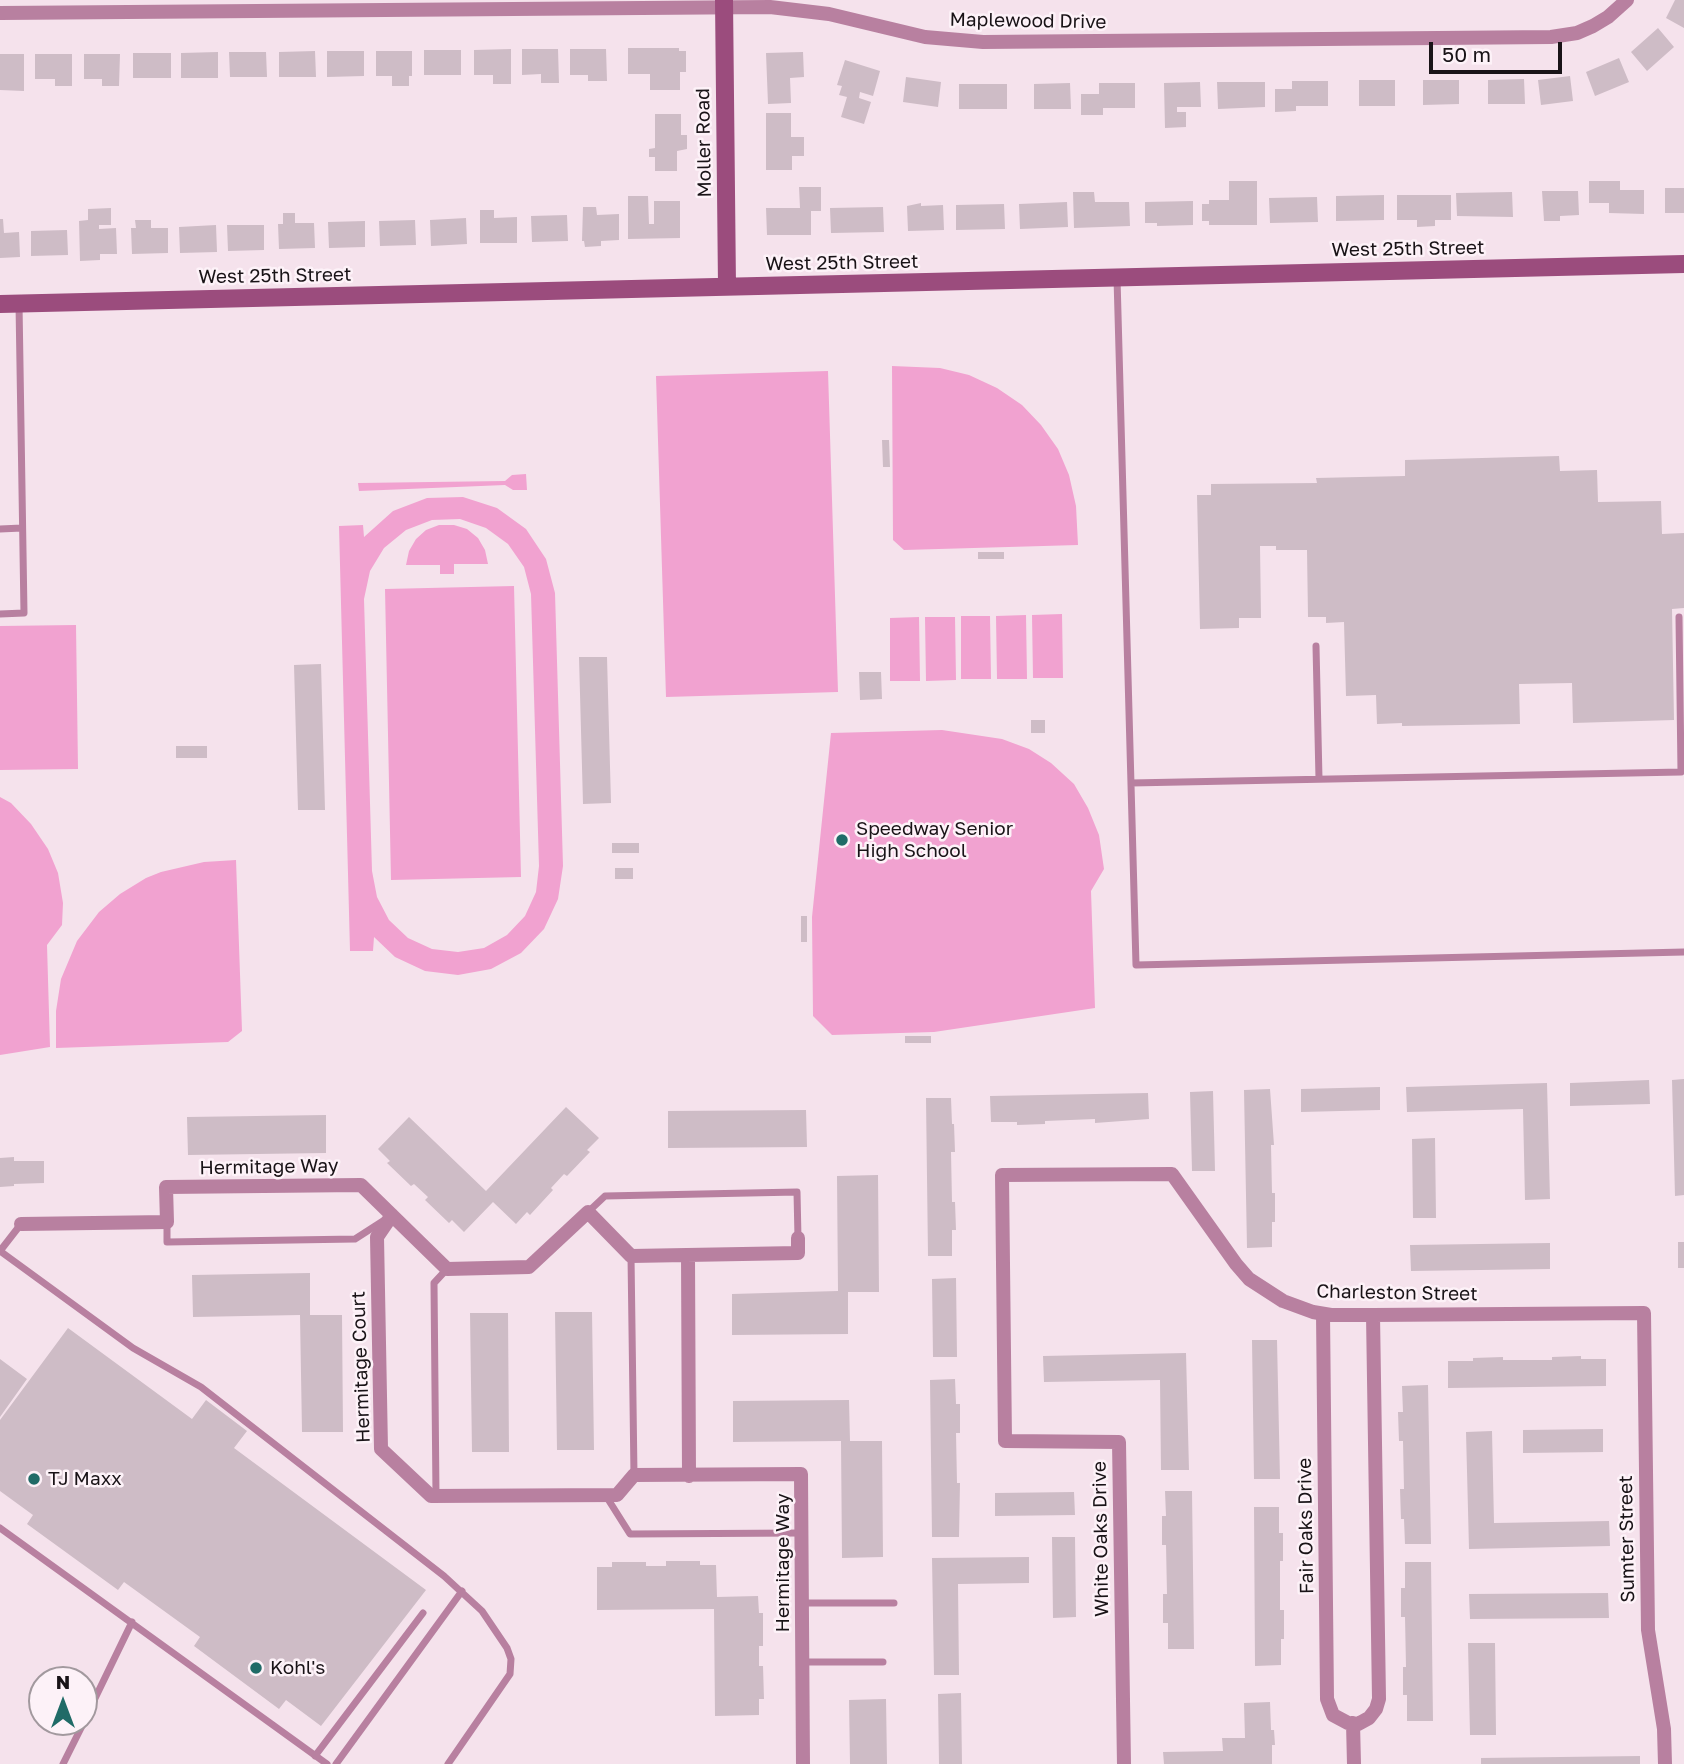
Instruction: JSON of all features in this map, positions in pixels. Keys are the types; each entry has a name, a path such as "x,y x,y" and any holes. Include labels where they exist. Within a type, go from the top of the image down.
{"street":[{"name":"Maplewood Drive","path":"0,13 724,4 812,12 925,37 983,42 1551,37 1577,33 1593,26 1627,0"},
{"name":"Moller Road","path":"724,4 727,286"},
{"name":"West 25th Street","path":"0,304 1684,264"},
{"name":"Charleston Street","path":"1002,1175 1172,1174 1249,1279 1283,1301 1303,1310 1323,1314 1373,1315 1644,1312"},
{"name":"White Oaks Drive","path":"1002,1175 1005,1441 1119,1442 1124,1764"},
{"name":"Hermitage Way","path":"167,1222 166,1187 361,1185 447,1269"},
{"path":"447,1269 529,1267 588,1212 631,1256 798,1254 798,1238"},
{"name":"Hermitage Court","path":"392,1215 377,1237 381,1450 430,1496 436,1496"},
{"path":"21,1224 167,1222"},
{"path":"688,1255 689,1476"},
{"name":"Sumter Street","path":"1644,1312 1648,1630 1664,1729 1665,1764"},
{"name":"Fair Oaks Drive","path":"1323,1314 1327,1699 1334,1715 1343,1722 1353,1723"},
{"path":"1354,1764 1353,1723 1358,1724 1369,1718 1379,1699 1373,1315"},
{"name":"Hermitage Way","path":"634,1475 801,1474 803,1764"},
{"path":"436,1496 617,1495 634,1475"}],"lane":[{"path":"1117,277 1136,965 1684,952"},
{"path":"0,614 23,613 19,303"},
{"path":"0,529 22,528"},
{"path":"1131,783 1681,772 1679,617"},
{"path":"1315,646 1319,779"},
{"path":"588,1212 605,1196 797,1192 798,1238"},
{"path":"167,1222 167,1242 355,1239 392,1215"},
{"path":"21,1224 0,1251 134,1348 201,1387 462,1591 482,1611 507,1648 511,1659 510,1674 448,1764"},
{"path":"631,1256 634,1475"},
{"path":"436,1496 434,1283 447,1269"},
{"path":"606,1495 631,1534 802,1533"},
{"path":"0,1528 327,1764"},
{"path":"335,1764 462,1591"},
{"path":"803,1603 894,1603"},
{"path":"315,1756 423,1613"},
{"path":"98,1692 132,1622"},
{"path":"803,1662 883,1662"},
{"path":"63,1764 77,1736"}],"shaded area":[{"path":"892,366 940,368 969,375 997,388 1022,405 1058,449 1069,475 1076,506 1078,545 904,550 893,540"},
{"path":"828,371 838,692 666,697 656,376"},
{"path":"526,474 527,490 513,490 505,485 359,491 358,483 505,481 512,475"},
{"path":"463,497 497,508 526,529 546,559 555,593 563,866 558,899 544,929 521,953 491,969 458,975 425,971 395,957 374,937 373,951 350,951 339,526 363,525 364,537 393,511 427,498","holes":["460,519 486,528 508,544 524,567 531,594 539,866 536,892 525,916 507,935 484,948 458,952 432,949 408,938 389,920 377,897 372,871 364,599 370,571 384,548 406,530 432,520"]},
{"path":"439,525 454,525 467,529 478,538 485,550 488,564 454,564 454,574 440,574 440,565 406,565 409,551 416,539 426,530"},
{"path":"514,586 521,877 391,880 385,589"},
{"path":"1062,614 1063,678 1033,678 1032,615"},
{"path":"1026,615 1027,679 997,679 996,616"},
{"path":"961,616 990,616 991,679 961,679"},
{"path":"919,617 920,681 890,681 890,618"},
{"path":"925,617 955,617 956,680 926,681"},
{"path":"76,625 78,769 0,770 0,626"},
{"path":"942,730 1002,739 1029,749 1051,763 1074,784 1088,808 1099,835 1104,869 1091,891 1095,1008 934,1032 832,1035 813,1016 812,917 831,733"},
{"path":"0,797 11,803 31,824 48,849 58,873 63,903 62,925 47,945 50,1047 0,1055"},
{"path":"236,860 242,1031 228,1042 56,1048 56,1011 61,979 77,941 99,912 120,894 161,872 204,862"}],"building":[{"path":"1675,0 1684,0 1684,28 1666,18"},
{"path":"1658,28 1674,47 1647,71 1631,52"},
{"path":"628,48 679,48 679,51 686,51 686,72 680,72 680,90 650,90 650,74 628,74"},
{"path":"511,49 511,84 493,84 493,75 474,75 474,50"},
{"path":"522,49 558,49 559,83 541,83 541,74 522,75"},
{"path":"570,49 606,49 607,81 588,81 588,75 570,75"},
{"path":"424,50 461,50 461,75 424,75"},
{"path":"315,51 316,77 279,77 279,52"},
{"path":"327,51 364,51 364,76 327,77"},
{"path":"376,51 412,51 412,76 409,76 409,86 392,86 392,76 376,76"},
{"path":"218,52 218,78 181,78 181,53"},
{"path":"229,52 266,52 267,77 230,77"},
{"path":"803,52 804,77 790,78 791,103 768,104 766,53"},
{"path":"133,53 171,53 171,78 133,78"},
{"path":"0,54 24,54 24,91 0,90"},
{"path":"35,54 72,54 72,86 55,86 55,79 35,79"},
{"path":"84,54 120,54 119,86 102,86 102,79 84,79"},
{"path":"1619,58 1629,82 1595,96 1586,72"},
{"path":"845,60 880,71 873,96 860,92 859,98 871,102 864,124 841,117 847,97 839,95 842,86 837,85"},
{"path":"1570,76 1573,101 1541,105 1538,80"},
{"path":"906,77 941,82 938,107 903,102"},
{"path":"1524,79 1525,104 1488,104 1488,80"},
{"path":"1359,80 1395,80 1395,106 1359,106"},
{"path":"1423,80 1459,80 1459,104 1423,105"},
{"path":"1292,81 1328,81 1328,106 1296,106 1296,111 1275,112 1275,89 1292,89"},
{"path":"1200,82 1201,107 1177,107 1177,112 1186,112 1186,127 1165,128 1164,83"},
{"path":"1217,82 1265,82 1265,107 1218,109"},
{"path":"1070,83 1071,109 1034,109 1034,84"},
{"path":"1099,83 1135,83 1135,108 1103,108 1103,115 1081,115 1081,94 1099,94"},
{"path":"959,84 1007,84 1007,109 959,109"},
{"path":"766,113 791,113 791,137 804,137 804,156 792,156 792,170 766,170"},
{"path":"655,114 681,114 681,135 687,135 687,149 677,151 677,171 655,171 655,157 649,157 649,149 655,148"},
{"path":"1229,181 1257,181 1257,225 1209,225 1209,221 1202,221 1202,204 1209,204 1209,200 1229,200"},
{"path":"1589,181 1620,181 1620,190 1644,190 1644,214 1609,213 1609,203 1589,203"},
{"path":"799,187 821,187 821,211 811,211 811,235 767,235 766,208 800,208"},
{"path":"1665,188 1684,188 1684,213 1665,213"},
{"path":"1542,191 1578,191 1579,215 1560,216 1560,221 1544,221"},
{"path":"1073,192 1094,192 1095,202 1129,202 1130,226 1074,228"},
{"path":"1512,192 1513,217 1457,216 1456,193"},
{"path":"1384,195 1384,220 1336,221 1336,196"},
{"path":"1397,195 1451,195 1451,220 1435,220 1435,226 1417,227 1417,220 1397,220"},
{"path":"628,196 648,196 649,224 654,224 654,201 680,201 680,238 628,239"},
{"path":"1317,197 1318,222 1270,223 1269,198"},
{"path":"1193,201 1193,225 1157,226 1157,223 1145,223 1145,202"},
{"path":"1067,202 1068,227 1020,229 1019,204"},
{"path":"921,203 921,206 943,205 944,230 908,231 907,206"},
{"path":"1004,204 1005,229 956,230 956,205"},
{"path":"583,207 596,207 597,215 619,214 619,240 601,241 601,246 585,247 582,241"},
{"path":"883,207 884,232 831,233 830,208"},
{"path":"111,208 111,225 99,225 99,229 116,228 117,254 100,254 100,260 80,261 79,221 88,220 88,209"},
{"path":"480,210 494,210 494,218 517,217 517,243 480,243"},
{"path":"283,213 295,213 295,223 314,223 315,248 279,249 278,224 283,224"},
{"path":"567,215 568,241 532,242 531,216"},
{"path":"466,218 467,244 431,246 430,220"},
{"path":"0,219 3,219 4,233 19,232 20,257 0,258"},
{"path":"135,220 151,220 151,228 168,228 168,253 132,254 131,228 136,228"},
{"path":"415,220 416,245 380,246 379,221"},
{"path":"365,221 365,247 329,248 328,222"},
{"path":"216,225 217,252 180,253 179,227"},
{"path":"227,225 264,225 264,250 228,251"},
{"path":"67,230 68,255 31,256 31,231"},
{"path":"882,440 889,440 890,467 883,467"},
{"path":"1559,456 1560,471 1597,470 1598,502 1661,501 1662,534 1684,533 1684,608 1672,609 1674,720 1573,723 1572,683 1519,684 1520,724 1377,724 1376,695 1346,696 1344,622 1326,623 1326,617 1308,617 1307,550 1276,550 1276,546 1260,546 1261,618 1239,618 1239,628 1200,629 1197,495 1211,495 1211,484 1317,483 1316,478 1405,476 1405,460"},
{"path":"978,552 1004,552 1004,559 978,559"},
{"path":"579,657 607,657 611,803 583,804"},
{"path":"321,664 325,810 298,810 294,665"},
{"path":"859,672 881,672 882,699 860,700"},
{"path":"1031,720 1045,720 1045,733 1031,733"},
{"path":"176,746 207,746 207,758 176,758"},
{"path":"612,843 639,843 639,853 612,853"},
{"path":"615,868 633,868 633,879 615,879"},
{"path":"801,916 807,916 807,942 801,942"},
{"path":"905,1036 931,1036 931,1043 905,1043"},
{"path":"1684,1079 1684,1195 1675,1196 1672,1080"},
{"path":"1649,1080 1650,1104 1570,1106 1570,1083"},
{"path":"1547,1083 1550,1199 1525,1200 1523,1109 1407,1112 1406,1087"},
{"path":"1380,1087 1380,1110 1301,1112 1301,1089"},
{"path":"1270,1089 1274,1145 1271,1145 1272,1193 1275,1193 1272,1247 1247,1248 1244,1090"},
{"path":"1213,1091 1215,1171 1192,1171 1190,1092"},
{"path":"1148,1093 1149,1119 1095,1123 1095,1119 1045,1121 1045,1124 1017,1125 1017,1122 991,1122 990,1096"},
{"path":"926,1098 951,1098 955,1152 951,1152 952,1202 955,1202 956,1230 952,1230 952,1256 928,1256"},
{"path":"566,1107 599,1138 587,1150 590,1152 567,1176 564,1174 530,1215 527,1212 516,1224 493,1202 464,1232 452,1220 449,1223 425,1200 428,1197 414,1184 411,1186 387,1163 390,1161 378,1149 409,1117 486,1191"},
{"path":"806,1110 807,1147 668,1148 668,1111"},
{"path":"326,1115 326,1153 188,1155 187,1117"},
{"path":"1435,1138 1436,1218 1413,1218 1412,1139"},
{"path":"14,1157 14,1161 44,1161 44,1183 0,1187 0,1158"},
{"path":"878,1175 879,1292 848,1292 848,1334 732,1335 732,1294 838,1291 837,1176"},
{"path":"1678,1242 1684,1242 1684,1268 1678,1268"},
{"path":"1550,1243 1550,1269 1411,1271 1410,1245"},
{"path":"310,1273 310,1315 342,1315 343,1432 302,1432 300,1315 193,1317 192,1275"},
{"path":"956,1278 957,1357 933,1357 932,1279"},
{"path":"555,1312 592,1312 594,1450 557,1450"},
{"path":"470,1313 508,1313 509,1452 472,1452"},
{"path":"68,1328 192,1419 206,1400 247,1431 234,1448 426,1590 321,1726 286,1700 279,1709 194,1646 200,1637 124,1582 118,1590 27,1524 33,1515 0,1491 0,1420"},
{"path":"1252,1340 1277,1340 1280,1479 1254,1479"},
{"path":"1186,1353 1189,1470 1161,1470 1160,1380 1044,1382 1043,1356"},
{"path":"1581,1356 1581,1359 1606,1359 1606,1386 1448,1388 1448,1361 1503,1357 1503,1360 1552,1360 1552,1357"},
{"path":"0,1359 27,1379 0,1417"},
{"path":"955,1379 956,1404 960,1404 960,1433 956,1433 957,1483 960,1483 959,1537 932,1537 930,1380"},
{"path":"1428,1385 1431,1544 1405,1544 1400,1489 1404,1489 1403,1441 1399,1441 1398,1412 1403,1412 1402,1386"},
{"path":"849,1400 850,1441 882,1441 883,1557 842,1558 841,1441 733,1442 733,1401"},
{"path":"1603,1429 1603,1452 1523,1453 1523,1430"},
{"path":"1492,1431 1494,1523 1609,1521 1610,1546 1469,1549 1466,1432"},
{"path":"1165,1491 1192,1491 1194,1649 1168,1649 1168,1623 1163,1623 1163,1594 1167,1594 1166,1545 1162,1545 1162,1516 1166,1516"},
{"path":"1074,1492 1075,1515 995,1516 995,1493"},
{"path":"1254,1507 1279,1507 1279,1533 1283,1533 1280,1610 1284,1610 1281,1665 1255,1666"},
{"path":"1052,1537 1075,1537 1076,1617 1053,1618"},
{"path":"1029,1557 1029,1583 958,1584 959,1675 934,1675 932,1558"},
{"path":"666,1561 700,1561 700,1565 716,1565 717,1597 758,1596 759,1613 763,1613 763,1646 759,1646 759,1666 763,1666 764,1699 759,1699 759,1715 715,1716 714,1609 597,1610 597,1567 612,1567 612,1562 646,1562 646,1566 666,1566"},
{"path":"1405,1562 1431,1562 1433,1721 1407,1721 1407,1695 1403,1695 1403,1667 1406,1667 1405,1617 1401,1617 1401,1588 1405,1588"},
{"path":"1608,1593 1609,1618 1470,1619 1469,1594"},
{"path":"1468,1643 1495,1643 1496,1735 1470,1735"},
{"path":"961,1693 962,1764 939,1764 938,1694"},
{"path":"886,1699 887,1764 850,1764 849,1700"},
{"path":"1270,1702 1271,1730 1274,1730 1275,1745 1272,1745 1272,1764 1164,1764 1163,1752 1223,1751 1222,1738 1245,1738 1244,1703"},
{"path":"1640,1756 1640,1764 1481,1764 1481,1758"}],"place":[{"name":"Speedway Senior High School","path":"842,840"},
{"name":"TJ Maxx","path":"34,1479"},
{"name":"Kohl's","path":"256,1668"}]}
